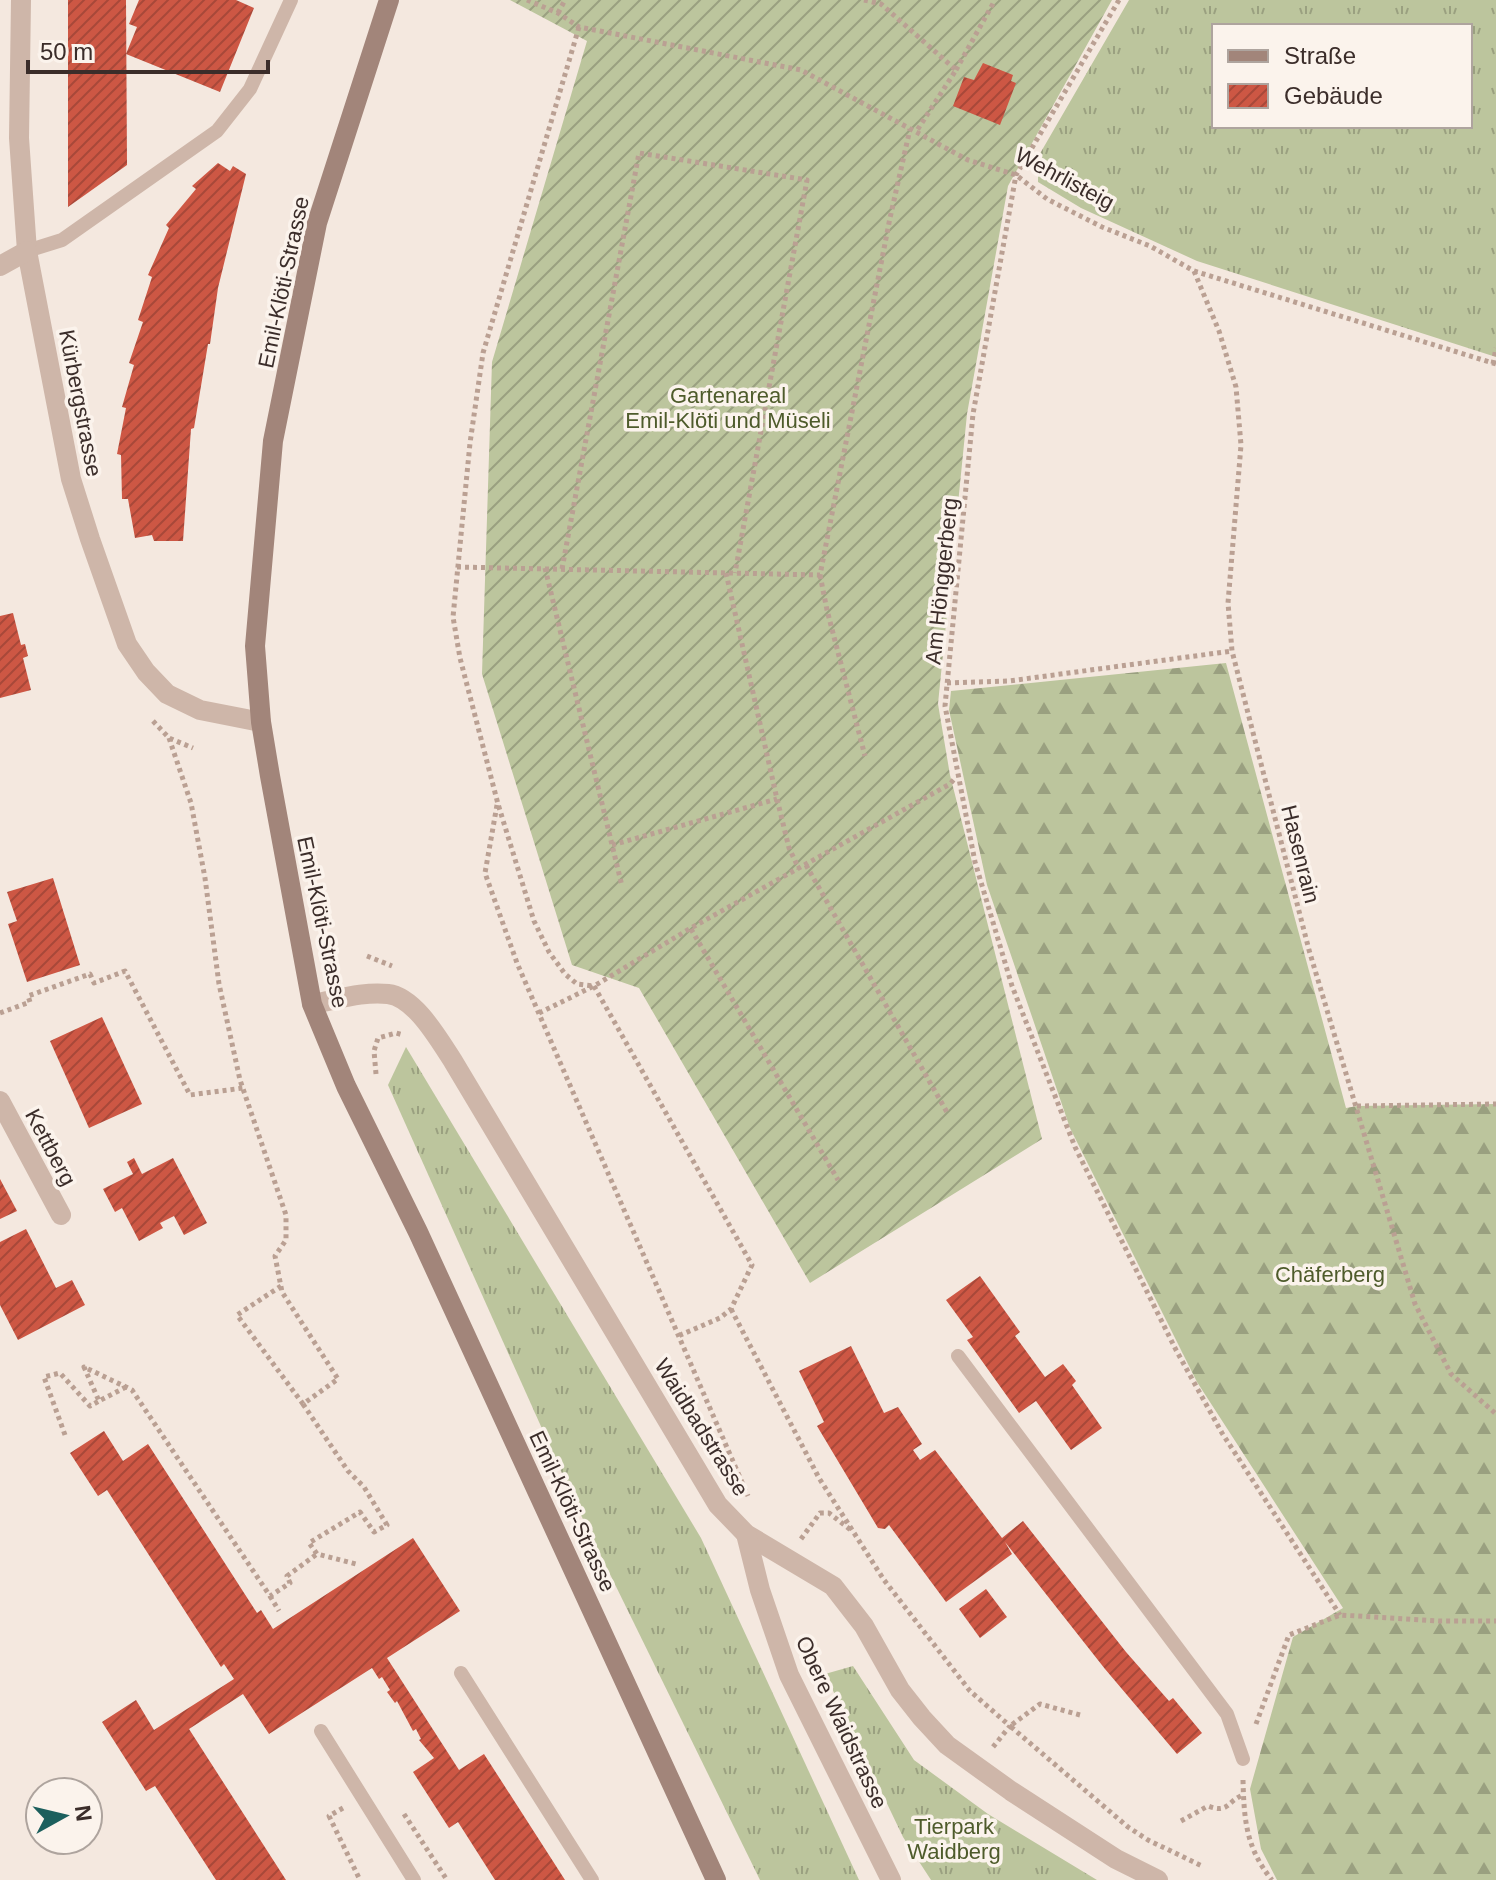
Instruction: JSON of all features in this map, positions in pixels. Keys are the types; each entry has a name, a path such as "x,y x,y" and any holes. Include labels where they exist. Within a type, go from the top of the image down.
{"street":[{"name":"Kürbergstrasse","path":"21,0 19,138 27,251 71,479 127,644 146,672 167,694 200,710 261,722"},
{"name":"Emil-Klöti-Strasse","path":"389,0 317,223 273,441 255,646 261,722 312,1004 346,1086 418,1232 716,1880"},
{"path":"0,266 27,251"},
{"name":"Waidbadstrasse","path":"312,1004 391,994 427,1022 718,1505 746,1534 833,1586 864,1626 900,1690 947,1745 1116,1859 1158,1880"},
{"name":"Kettberg","path":"0,1101 61,1215"},
{"name":"Obere Waidstrasse","path":"746,1534 760,1590 789,1675 891,1880"}],"lane":[{"path":"27,251 62,240 217,131 250,89 291,0"},
{"path":"958,1356 1227,1714 1243,1759"},
{"path":"461,1673 592,1880"},
{"path":"321,1731 414,1880"}],"path":[{"name":"Wehrlisteig","path":"527,0 558,13 579,27 801,70 968,160 1016,175 1047,199 1102,227 1150,246 1194,271 1495,364"},
{"path":"558,13 565,0"},
{"path":"864,0 882,2 956,70"},
{"path":"865,756 820,575 890,218 913,131 956,70 995,0"},
{"name":"Am Hönggerberg","path":"1119,0 1016,175 973,414 945,706 975,862 1012,986 1075,1147 1176,1350 1222,1433 1340,1615"},
{"path":"579,27 483,353 470,443 453,617 460,658 498,804 534,921 549,952 565,974 577,984 594,986"},
{"path":"562,569 639,153 807,180 735,573"},
{"name":"Hasenrain","path":"1194,271 1219,331 1236,387 1241,445 1228,603 1232,651 1309,950 1415,1304 1451,1374 1496,1414"},
{"path":"1495,364 1496,348"},
{"path":"457,567 820,575"},
{"path":"545,568 622,886"},
{"path":"726,573 789,848 799,869"},
{"path":"947,683 1009,681 1232,651"},
{"path":"153,721 169,738 193,748"},
{"path":"169,738 191,803 219,984 243,1088 286,1215 286,1240 275,1256 281,1286 338,1379 303,1404"},
{"path":"539,1013 594,986 691,928 950,784 957,777"},
{"path":"612,845 777,799"},
{"path":"498,804 485,873 517,963 748,1496"},
{"path":"806,865 948,1114"},
{"path":"691,928 838,1180"},
{"path":"0,1013 30,1002 28,996 90,974 94,983 125,971 190,1095 243,1088"},
{"path":"594,986 752,1265 731,1309 720,1318 678,1336"},
{"path":"376,1074 374,1051 378,1038"},
{"path":"1357,1106 1496,1104"},
{"path":"281,1286 237,1315 348,1471 364,1487 387,1525 374,1532 360,1512 309,1543 317,1554 356,1564"},
{"path":"731,1309 819,1478 852,1531 884,1580 970,1691 1128,1827 1202,1866"},
{"path":"99,1401 84,1367 132,1390 279,1611"},
{"path":"65,1435 44,1377 60,1373 90,1406 126,1387"},
{"path":"801,1539 820,1513 829,1513 852,1531"},
{"path":"270,1596 290,1583 287,1576 317,1554"},
{"path":"1272,1880 1260,1866 1248,1842 1243,1759 1289,1635 1340,1615 1496,1621"},
{"path":"990,1752 1010,1726 1040,1704 1080,1715"},
{"path":"1181,1821 1208,1806 1219,1810 1227,1807 1243,1795"},
{"path":"351,1818 344,1807 329,1816 360,1880"}],"green space":[{"name":"Gartenareal Emil-Klöti und Müseli","path":"510,0 1112,0 1008,186 967,414 938,704 950,775 1042,1139 810,1283 639,988 572,965 482,674 492,362 587,41"},
{"path":"1129,0 1496,0 1496,357 1197,261 1081,208 1038,182 1038,157"},
{"name":"Chäferberg","path":"1226,663 1346,1108 1496,1104 1496,1880 1277,1880 1261,1849 1250,1789 1293,1637 1343,1608 1197,1382 1070,1128 987,885 949,710 951,691"},
{"path":"406,1047 701,1538 859,1880 760,1880 578,1509 388,1085"},
{"name":"Tierpark Waidberg","path":"853,1666 914,1760 988,1814 1097,1880 931,1880 903,1837 825,1674"}],"building":[{"path":"68,0 126,0 127,165 68,207"},
{"path":"139,0 236,0 254,8 220,92 126,54 137,27 129,24"},
{"path":"983,63 1013,75 1011,81 1016,83 1000,125 953,106 964,77 974,80"},
{"path":"218,163 230,171 233,166 246,174 218,288 194,428 191,429 183,541 154,541 152,535 135,538 128,499 122,499 121,455 117,454 126,408 122,407 134,365 129,363 143,322 138,320 152,277 148,275 169,228 166,225 196,189 192,186"},
{"path":"13,613 21,645 25,644 28,656 23,658 31,690 0,698 0,616"},
{"path":"53,878 80,965 27,982 8,924 17,921 7,892"},
{"path":"102,1017 142,1104 89,1128 50,1041"},
{"path":"134,1158 142,1174 173,1158 207,1223 184,1235 174,1216 160,1223 163,1228 139,1241 122,1208 115,1212 103,1189 133,1174 127,1162"},
{"path":"0,1179 17,1211 0,1219"},
{"path":"26,1229 56,1288 72,1280 85,1305 18,1340 0,1305 0,1242"},
{"path":"980,1276 1020,1332 1015,1336 1045,1377 1063,1364 1076,1381 1072,1385 1102,1428 1071,1450 1036,1401 1019,1413 967,1340 973,1337 946,1300"},
{"path":"851,1346 884,1413 898,1407 922,1444 913,1450 920,1460 935,1450 1002,1538 1023,1521 1126,1652 1169,1701 1173,1698 1202,1733 1177,1754 1005,1542 1012,1554 946,1602 889,1525 885,1529 878,1528 817,1426 824,1422 799,1371"},
{"path":"104,1431 123,1461 148,1444 257,1613 261,1610 273,1629 413,1538 460,1611 387,1658 459,1770 484,1754 565,1880 495,1880 458,1822 449,1828 413,1772 434,1758 419,1740 416,1729 413,1731 397,1701 395,1703 387,1692 390,1690 382,1677 379,1679 372,1668 269,1734 243,1694 189,1729 286,1880 216,1880 155,1786 146,1791 102,1722 136,1700 154,1730 234,1679 224,1664 221,1667 107,1490 98,1496 70,1453"},
{"path":"986,1589 1007,1617 980,1638 959,1609"}]}
